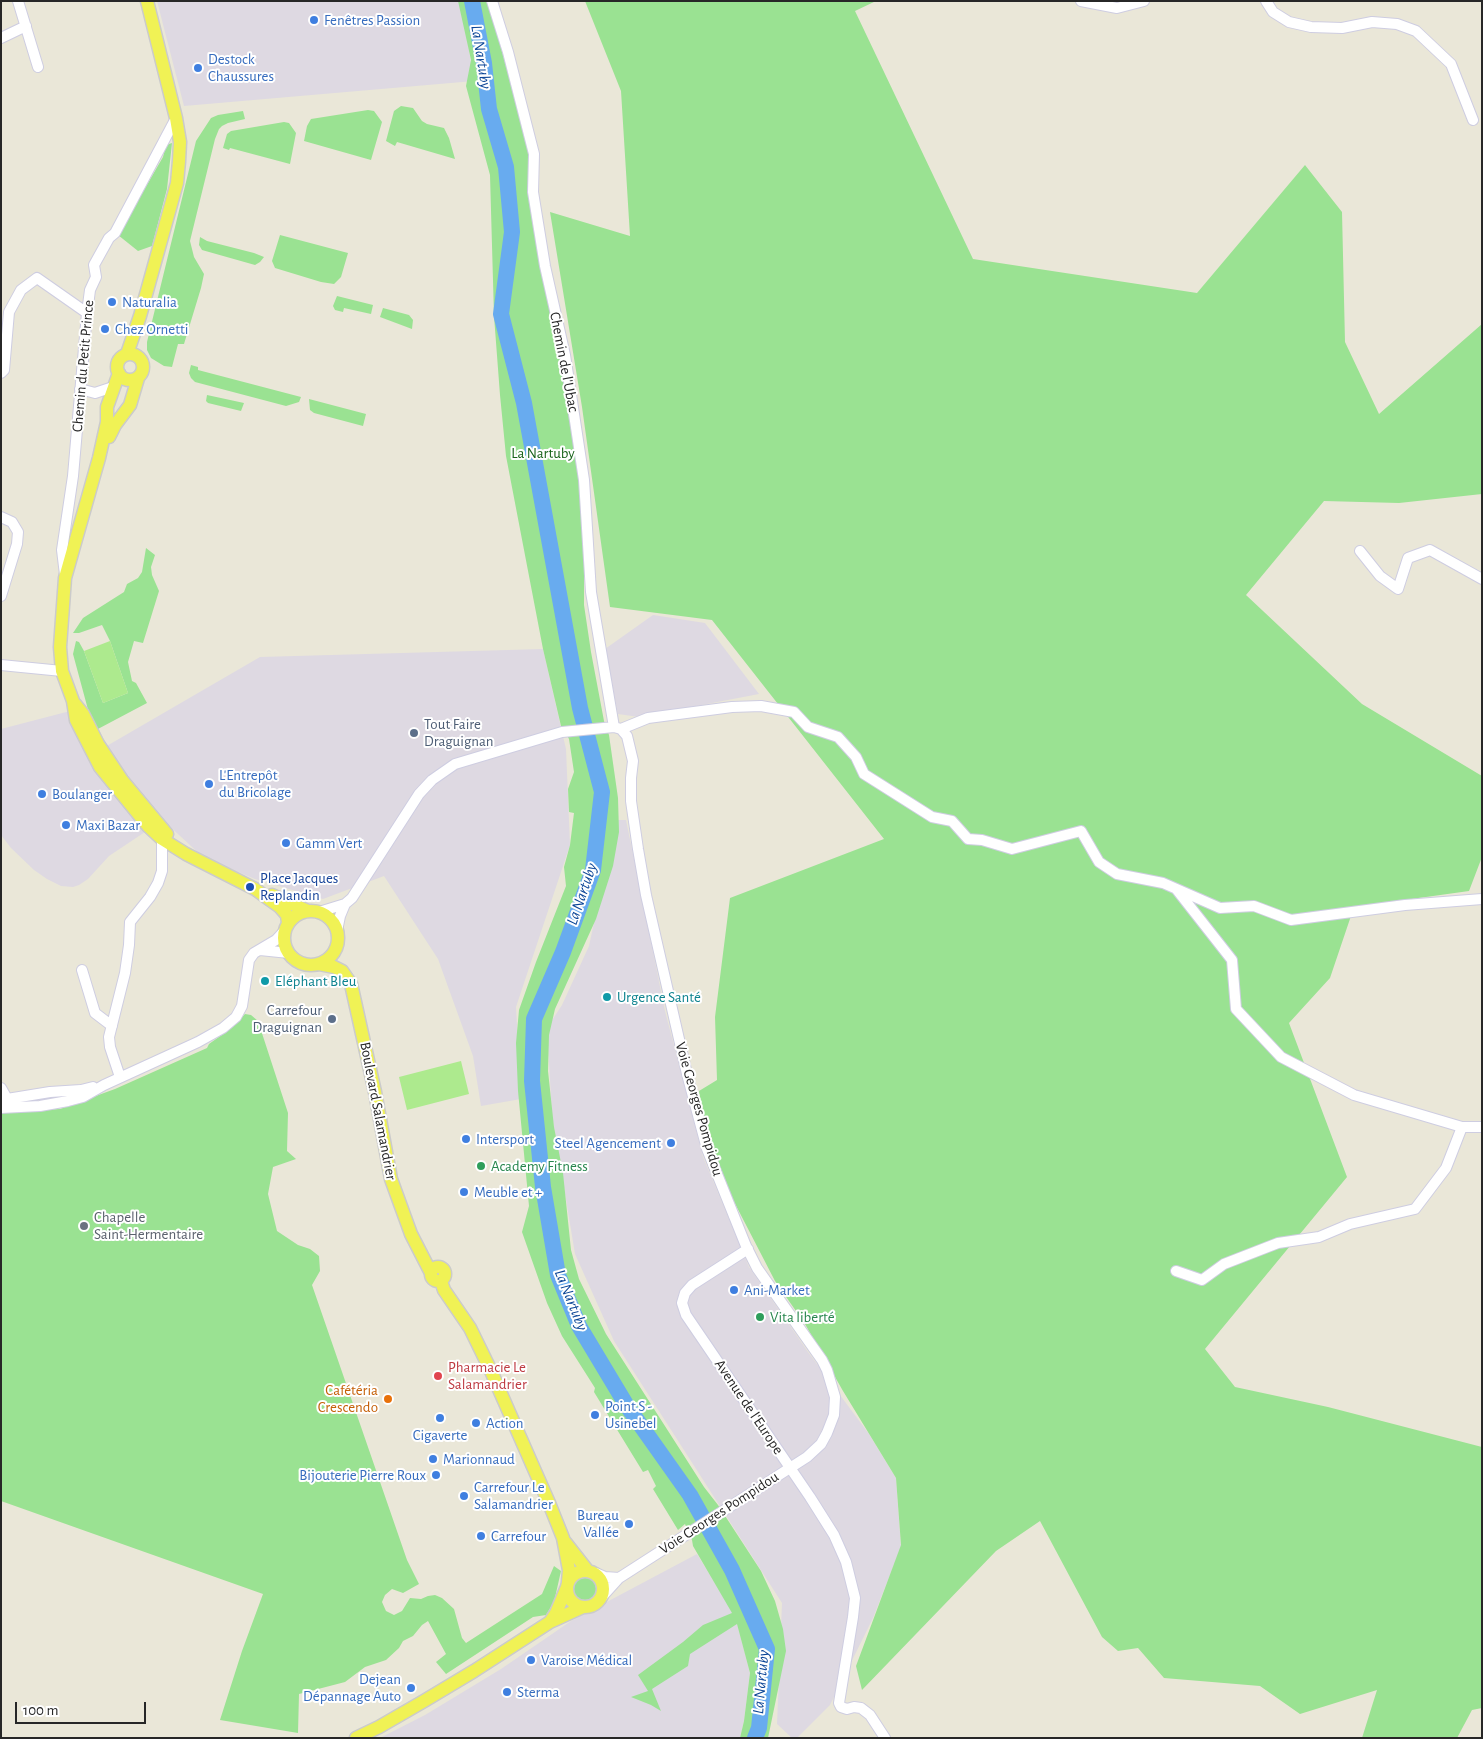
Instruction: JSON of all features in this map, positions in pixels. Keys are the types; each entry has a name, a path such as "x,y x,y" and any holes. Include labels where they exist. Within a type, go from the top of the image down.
{"main road":[{"path":"133,356 140,316 176,183 180,142 176,118 147,1"},
{"path":"133,356 119,360 117,364 119,373 124,379 138,378"},
{"path":"99,458 115,425 130,405 138,378 144,367 133,356"},
{"path":"119,373 107,406 107,422 99,458 65,578 60,632 62,671 73,701 76,720 92,755 144,821 162,839 196,860 255,889 283,899 332,921 337,931 338,941 330,957 319,964 300,963 289,953 284,939 287,915 280,907 255,889"},
{"path":"107,406 113,412 122,415"},
{"path":"73,701 83,714 98,744 131,791 167,834 196,860"},
{"path":"118,789 131,791"},
{"path":"287,926 294,918 314,912"},
{"name":"Boulevard Salamandrier","path":"319,964 342,971 352,984 391,1179 411,1234 444,1290 470,1328 491,1371 563,1538 573,1554 592,1572"},
{"name":"Boulevard Salamandrier","path":"563,1538 570,1573 568,1585"},
{"path":"356,1738 424,1701 550,1622 584,1607 592,1606 602,1598 604,1586 600,1578 592,1572 576,1573 550,1622"},
{"path":"568,1585 570,1600 584,1607"}],"street":[{"path":"18,1 38,67"},
{"name":"Chemin de l'Ubac","path":"492,1 508,52 534,154 534,192 545,266 565,355 584,480 591,592 614,728"},
{"path":"1081,1 1117,8 1144,1"},
{"path":"1266,1 1273,12 1289,22 1311,27 1342,28 1372,22 1397,24 1416,31 1451,64 1473,120"},
{"path":"1,38 26,26"},
{"name":"Chemin du Petit Prince","path":"65,578 62,550 73,476 87,313 90,290 96,277 94,265 109,238 115,233 176,118"},
{"path":"1,373 4,370 5,310 22,290 37,278 87,313"},
{"path":"80,390 95,393 113,387"},
{"path":"95,393 107,406"},
{"path":"1,517 12,522 18,532 17,544 1,596"},
{"path":"1360,551 1380,576 1398,589 1408,558 1430,550 1482,579"},
{"path":"1,665 62,671"},
{"path":"337,931 340,916 346,904 354,895 414,802 432,780 455,764 562,732 614,728 648,718 732,707 761,706 794,712 808,727 838,737 856,757 864,774 932,817 952,821 968,839 982,840 1012,849 1081,831 1098,862 1117,874 1163,883 1220,908 1254,906 1291,920 1405,905 1482,900"},
{"name":"Voie Georges Pompidou","path":"602,1598 619,1578 806,1457 821,1444 827,1433 834,1415 835,1397 822,1360 758,1268 748,1249 710,1158 693,1101 646,895 632,801 631,778 633,761 627,736 614,728"},
{"path":"120,1077 110,1047 109,1037 128,954 130,922 158,883 162,871 162,839"},
{"path":"1177,889 1232,960 1236,1009 1281,1057 1354,1095 1462,1126 1482,1127"},
{"path":"314,912 346,904"},
{"path":"1,1088 5,1104 40,1106 68,1101 83,1096 198,1042 223,1028 236,1017 242,1006 250,960 254,953 276,940 287,926"},
{"path":"259,950 289,953"},
{"path":"82,970 95,1013 112,1026"},
{"path":"1176,1271 1202,1280 1224,1264 1278,1243 1319,1237 1350,1224 1415,1209 1446,1168 1462,1126"},
{"name":"Avenue de l'Europe","path":"748,1249 692,1285 685,1293 682,1303 686,1315 834,1535 846,1562 855,1598 839,1702 841,1707 847,1709 854,1706 861,1708 870,1715 885,1738"},
{"path":"592,1572 605,1577 619,1578"}],"shaded area":[{"path":"157,1 461,1 474,81 184,106"},
{"path":"653,615 705,623 759,694 639,717 618,714 605,649"},
{"path":"543,649 566,749 570,845 516,1007 521,1099 481,1106 473,1056 438,959 384,876 323,899 255,879 204,858 166,823 151,835 145,832 109,856 88,879 79,885 73,887 61,886 34,870 11,848 1,835 1,729 74,710 105,747 260,657"},
{"path":"616,820 626,820 665,1011 703,1157 749,1267 808,1352 869,1434 896,1478 901,1547 873,1618 830,1705 797,1738 792,1738 777,1724 782,1603 614,1341 575,1254 552,1115 547,1028 562,1005 589,946"},
{"path":"697,1554 729,1606 737,1623 750,1673 740,1738 380,1738 425,1715 501,1669 571,1621"}],"green space":[{"name":"La Nartuby","path":"458,1 488,1 530,152 584,480 584,605 604,721 609,735 618,798 619,832 613,866 596,919 555,1009 549,1035 548,1071 554,1127 563,1173 571,1250 579,1279 606,1334 704,1487 761,1571 775,1601 783,1629 786,1651 768,1738 740,1738 750,1673 737,1624 690,1654 688,1666 652,1689 661,1711 631,1697 648,1691 638,1675 703,1625 732,1613 693,1546 685,1524 678,1530 653,1489 656,1486 648,1470 643,1472 594,1392 595,1388 562,1336 547,1303 522,1232 529,1206 518,1091 516,1043 519,1010 566,886 564,867 570,845 574,813 569,812 568,789 574,772 569,739 561,726 543,649 506,456 494,316 490,175 466,86 471,60"},
{"path":"585,1 876,1 855,11 973,259 1197,293 1305,165 1342,212 1345,342 1379,414 1482,324 1482,494 1399,503 1324,501 1246,595 1362,704 1482,776 1482,857 1469,891 1354,907 1330,978 1289,1023 1347,1177 1205,1349 1235,1387 1328,1407 1482,1447 1482,1708 1472,1710 1457,1738 1362,1738 1377,1690 1300,1714 1260,1686 1164,1678 1138,1648 1118,1651 1102,1637 1040,1521 996,1551 862,1690 856,1666 901,1545 896,1478 805,1324 775,1281 730,1194 714,1155 701,1111 699,1091 717,1080 715,1017 730,898 884,839 712,620 610,607 582,407 550,212 630,236 621,91"},
{"path":"401,106 413,108 422,121 427,124 444,128 455,159 397,142 395,146 386,141 394,111"},
{"path":"368,110 374,111 382,122 371,160 304,141 307,126 311,119"},
{"path":"243,111 245,119 222,126 215,139 190,241 194,257 204,274 201,288 184,344 178,344 172,367 164,366 151,358 147,350 147,342 196,141 211,118"},
{"path":"284,122 289,123 296,133 290,164 230,148 229,150 223,148 227,134 231,131"},
{"path":"172,143 167,189 152,246 138,251 118,235 163,157 166,145"},
{"path":"280,235 348,253 341,277 334,284 275,268 272,261"},
{"path":"200,237 207,241 264,257 255,265 202,250 199,245"},
{"path":"337,296 373,305 371,314 344,308 343,312 335,310 333,306"},
{"path":"383,308 409,315 413,320 412,329 380,317"},
{"path":"191,365 198,367 198,370 301,397 299,402 286,406 195,382 189,373"},
{"path":"207,395 244,403 241,411 208,403 206,401"},
{"path":"309,399 366,414 363,426 314,413 310,410"},
{"path":"146,548 155,555 151,567 152,575 159,591 143,643 134,641 128,662 132,681 136,683 147,703 96,730 90,717 73,654 76,641 79,642 84,651 103,703 128,693 110,641 102,625 79,633 73,633 83,618 124,592 127,584 138,578 142,572"},
{"path":"110,641 128,693 103,703 84,651"},
{"path":"245,1014 251,1015 258,1021 288,1113 287,1151 296,1159 273,1167 268,1194 277,1231 319,1256 320,1271 312,1285 407,1560 419,1584 403,1593 392,1589 385,1595 382,1602 386,1611 394,1615 402,1611 410,1598 421,1599 435,1595 442,1598 454,1609 462,1638 466,1643 542,1594 554,1566 561,1571 554,1602 546,1615 533,1617 446,1674 436,1662 446,1654 428,1621 413,1636 403,1641 399,1648 386,1660 365,1667 345,1682 299,1694 298,1733 220,1720 263,1594 1,1501 1,1114 16,1111 60,1109 115,1089 207,1048 209,1044 230,1029"},
{"path":"461,1061 469,1094 407,1110 399,1077"},
{"path":"585,1576 590,1577 596,1583 596,1593 590,1599 585,1600 580,1599 574,1593 573,1588 574,1583 580,1577"}],"waterway":[{"name":"La Nartuby","path":"472,1 484,63 489,109 506,167 512,232 501,314 524,403 580,708 602,792 593,870 563,952 534,1019 532,1081 543,1187 558,1275 579,1326 627,1406 690,1495 732,1570 767,1649 759,1728 755,1738"}],"place":[{"name":"Fenêtres Passion","path":"314,20"},
{"name":"Destock Chaussures","path":"198,68"},
{"name":"Naturalia","path":"112,302"},
{"name":"Chez Ornetti","path":"105,329"},
{"name":"Tout Faire Draguignan","path":"414,733"},
{"name":"L'Entrepôt du Bricolage","path":"209,784"},
{"name":"Boulanger","path":"42,794"},
{"name":"Maxi Bazar","path":"66,825"},
{"name":"Gamm Vert","path":"286,843"},
{"name":"Place Jacques Replandin","path":"250,887"},
{"name":"Eléphant Bleu","path":"265,981"},
{"name":"Urgence Santé","path":"607,997"},
{"name":"Carrefour Draguignan","path":"332,1019"},
{"name":"Intersport","path":"466,1139"},
{"name":"Steel Agencement","path":"671,1143"},
{"name":"Academy Fitness","path":"481,1166"},
{"name":"Meuble et +","path":"464,1192"},
{"name":"Chapelle Saint-Hermentaire","path":"84,1226"},
{"name":"Ani-Market","path":"734,1290"},
{"name":"Vita liberté","path":"760,1317"},
{"name":"Pharmacie Le Salamandrier","path":"438,1376"},
{"name":"Cafétéria Crescendo","path":"388,1399"},
{"name":"Point S - Usinebel","path":"595,1415"},
{"name":"Cigaverte","path":"440,1418"},
{"name":"Action","path":"476,1423"},
{"name":"Marionnaud","path":"433,1459"},
{"name":"Bijouterie Pierre Roux","path":"436,1475"},
{"name":"Carrefour Le Salamandrier","path":"464,1496"},
{"name":"Bureau Vallée","path":"629,1524"},
{"name":"Carrefour","path":"481,1536"},
{"name":"Varoise Médical","path":"531,1660"},
{"name":"Dejean Dépannage Auto","path":"411,1688"},
{"name":"Sterma","path":"507,1692"}]}
